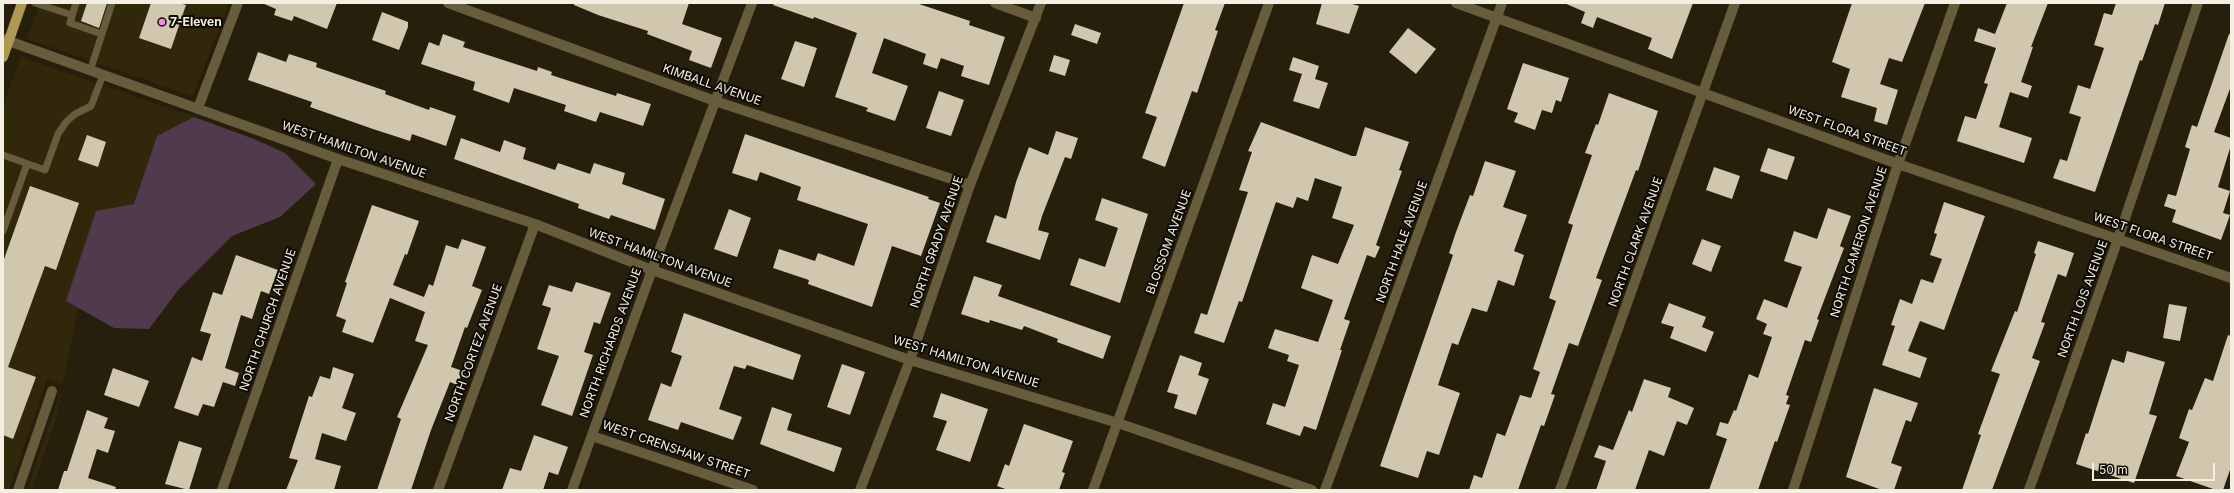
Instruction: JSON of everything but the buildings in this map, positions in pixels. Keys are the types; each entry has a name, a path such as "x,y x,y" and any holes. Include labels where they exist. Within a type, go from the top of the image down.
{"main road":[{"path":"3,57 6,41 22,3"}],"street":[{"path":"198,108 238,3"},
{"name":"KIMBALL AVENUE","path":"448,3 715,101 970,185"},
{"name":"NORTH RICHARDS AVENUE","path":"572,490 652,270 752,3"},
{"path":"995,3 1036,18"},
{"name":"NORTH GRADY AVENUE","path":"860,490 910,360 970,185 1041,3"},
{"name":"BLOSSOM AVENUE","path":"1093,490 1269,3"},
{"name":"WEST FLORA STREET","path":"1456,3 1898,164 2231,278"},
{"name":"NORTH HALE AVENUE","path":"1325,490 1502,3"},
{"name":"NORTH CLARK AVENUE","path":"1560,490 1735,3"},
{"name":"NORTH CAMERON AVENUE","path":"1793,490 1898,164 1955,3"},
{"name":"NORTH LOIS AVENUE","path":"2029,490 2118,239 2198,3"},
{"name":"WEST HAMILTON AVENUE","path":"6,41 198,108 338,160 534,224 652,270 910,360 1118,423 1312,490"},
{"name":"NORTH CHURCH AVENUE","path":"222,490 338,160"},
{"name":"NORTH CORTEZ AVENUE","path":"438,490 534,224"},
{"path":"18,490 52,391"},
{"name":"WEST CRENSHAW STREET","path":"592,436 753,490"}],"lane":[{"path":"35,3 72,15"},
{"path":"76,3 70,23 102,34"},
{"path":"90,71 112,3"},
{"path":"3,155 45,170 58,134 66,122 75,114 91,106 103,75"},
{"path":"3,231 27,164"}],"shaded area":[{"path":"40,3 229,3 193,96 27,39"},
{"path":"21,57 194,117 157,136 134,204 66,301 78,308 63,385 47,379 9,490 3,490 3,106"},
{"path":"194,117 254,139 285,153 316,184 280,217 232,236 179,289 149,329 114,328 66,301 96,211 134,204 157,136"},
{"path":"62,388 56,418 32,490 27,490"}],"place":[{"name":"7-Eleven","path":"162,22"}]}
